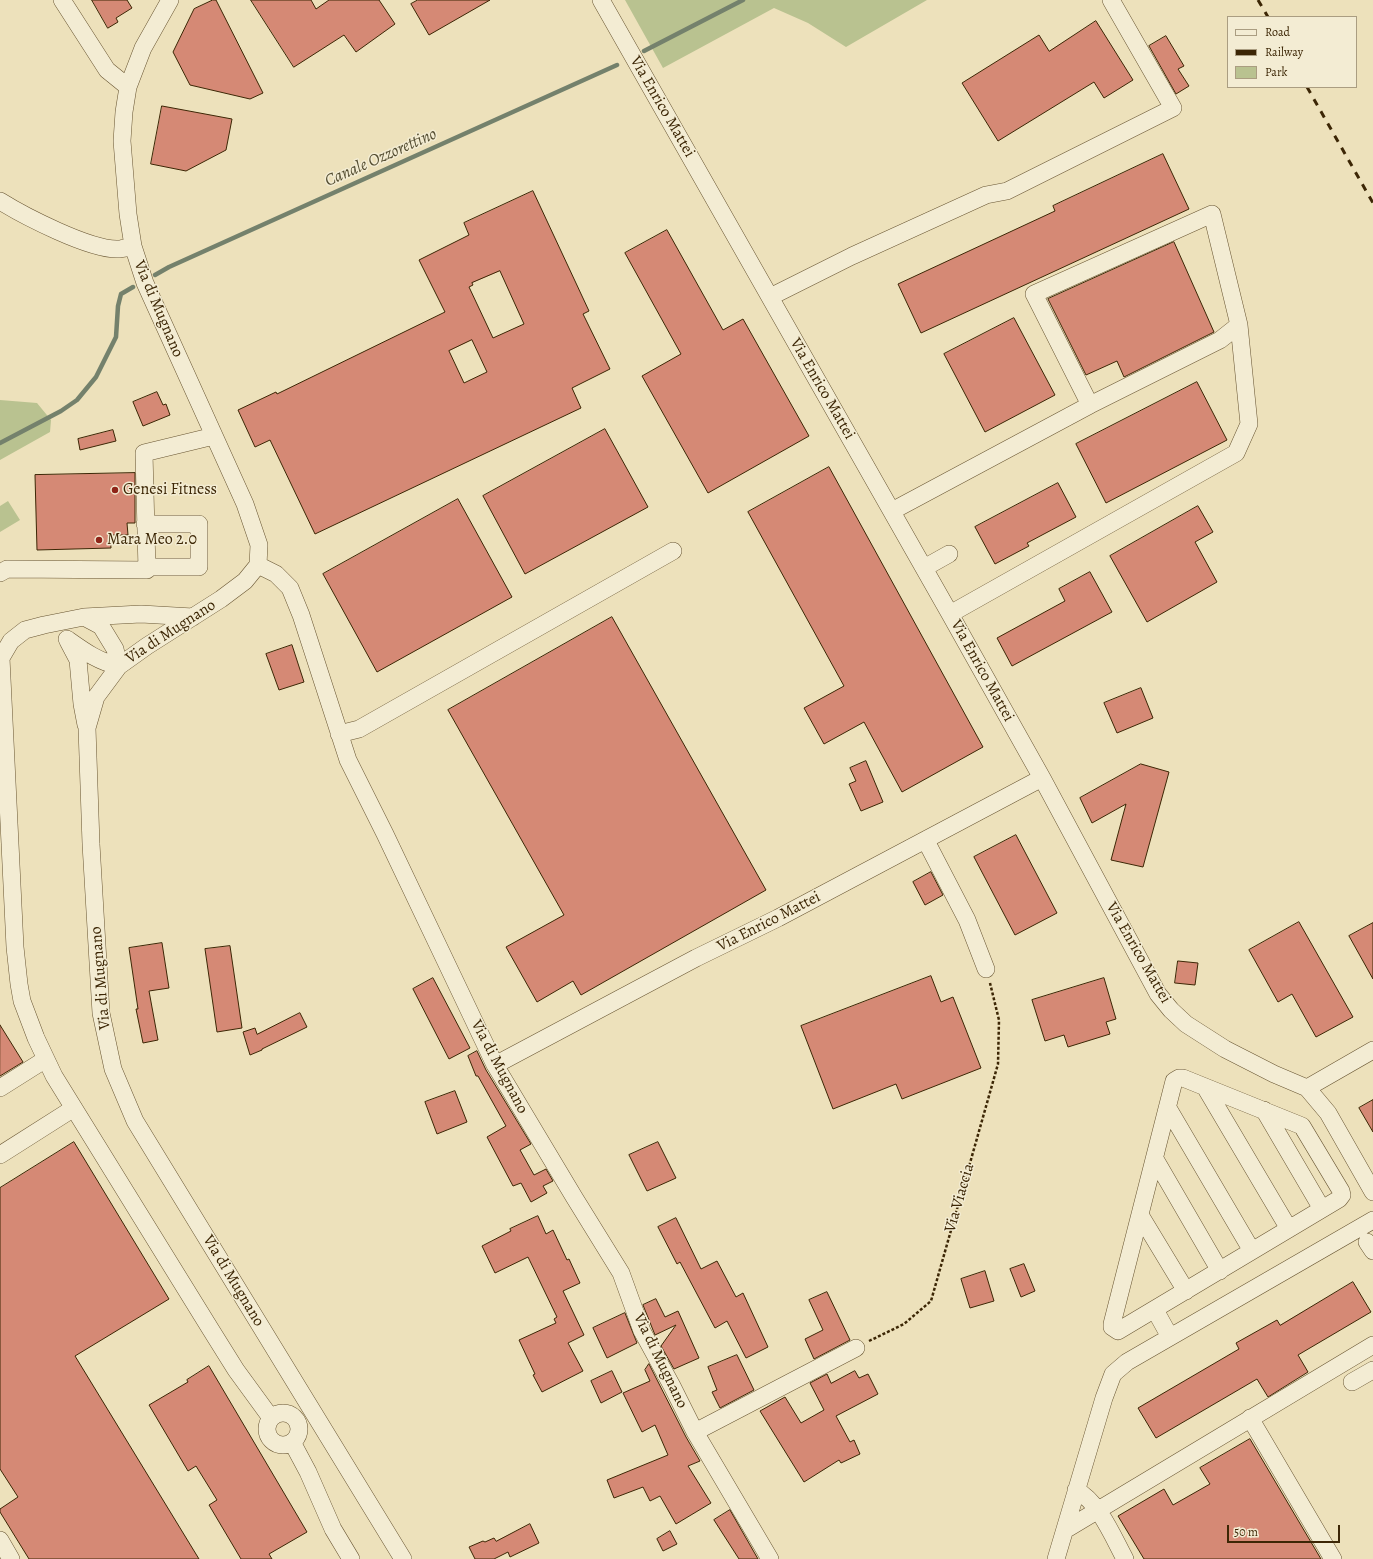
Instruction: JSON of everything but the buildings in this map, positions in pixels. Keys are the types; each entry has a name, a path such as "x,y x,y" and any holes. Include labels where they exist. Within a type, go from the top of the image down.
{"street":[{"path":"62,0 107,70 128,87"},
{"name":"Via di Mugnano","path":"170,0 143,48 128,87 122,140 128,214 133,246 149,294 245,504 259,545 258,565 245,581 118,666 96,697 87,728 91,844 101,1014 113,1069 135,1121 403,1559"},
{"name":"Via Enrico Mattei","path":"600,0 950,614 1042,778 1158,994 1171,1010 1186,1024 1225,1049 1274,1074 1308,1088 1328,1113 1373,1192"},
{"path":"770,297 852,256 986,196 1007,191 1173,108 1111,0"},
{"path":"0,201 22,215 95,245 117,249 133,246"},
{"path":"950,614 1236,452 1249,424 1239,325 1212,214 1034,294 1090,405"},
{"path":"892,511 1090,405 1220,340 1239,325"},
{"path":"147,567 144,453 214,436"},
{"path":"0,573 7,569 147,570 147,567 199,567 199,524 145,524"},
{"path":"339,734 358,729 673,551"},
{"path":"924,568 949,554"},
{"name":"Via di Mugnano","path":"258,565 276,574 290,588 301,615 348,760 389,841 495,1065 621,1273 642,1332 672,1386 695,1432 770,1559"},
{"path":"193,617 141,614 84,617 25,630 11,641 1,658 4,837 14,947 22,1001 36,1038 46,1059 74,1108 215,1337 236,1370 271,1418"},
{"path":"53,624 67,639 93,657 107,664 118,666 115,649 101,626 84,617"},
{"path":"67,639 78,660 82,704 87,728"},
{"name":"Via Enrico Mattei","path":"495,1065 696,958 778,918 926,841 1042,778"},
{"path":"926,841 967,920 986,969"},
{"path":"1308,1088 1373,1050"},
{"path":"0,1088 46,1059"},
{"path":"1179,1078 1183,1078 1205,1087 1302,1126 1342,1195 1339,1199 1155,1310 1118,1331 1115,1330 1112,1327 1174,1081 1179,1078"},
{"path":"1205,1087 1289,1229"},
{"path":"0,1155 74,1108"},
{"path":"1168,1108 1252,1251"},
{"path":"1264,1110 1322,1209"},
{"path":"1155,1159 1220,1271"},
{"path":"1140,1215 1186,1291"},
{"path":"1056,1559 1104,1398 1113,1374 1127,1362 1373,1220"},
{"path":"1155,1310 1170,1337"},
{"path":"1065,1530 1373,1345"},
{"path":"695,1432 856,1348"},
{"path":"1352,1382 1373,1370"},
{"path":"281,1413 292,1415 296,1419 299,1434 292,1442 282,1445 276,1444 269,1437 267,1428 271,1418 276,1414 281,1413"},
{"path":"1250,1418 1333,1559"},
{"path":"292,1442 308,1472 333,1529 352,1559"},
{"path":"1076,1490 1092,1502 1125,1559"},
{"path":"0,1540 11,1559"}],"path":[{"name":"Via Viaccia","path":"856,1348 904,1324 931,1301 998,1064 999,1020 986,969"}],"green space":[{"path":"625,0 927,0 846,47 808,23 774,8 663,68"},
{"path":"0,400 37,403 51,420 50,432 0,460"},
{"path":"8,501 20,520 0,532 0,506"}],"waterway":[{"name":"Canale Ozzorettino","path":"644,51 743,0"},
{"name":"Canale Ozzorettino","path":"155,275 169,267 617,65"},
{"name":"Canale Ozzorettino","path":"0,443 61,411 77,400 96,377 116,337 118,306 121,294 133,287"}],"railway":[{"path":"1258,0 1267,16"},
{"path":"1308,88 1373,203"}],"place":[{"name":"Genesi Fitness","path":"115,490"},
{"name":"Mara Meo 2.0","path":"99,540"}]}
